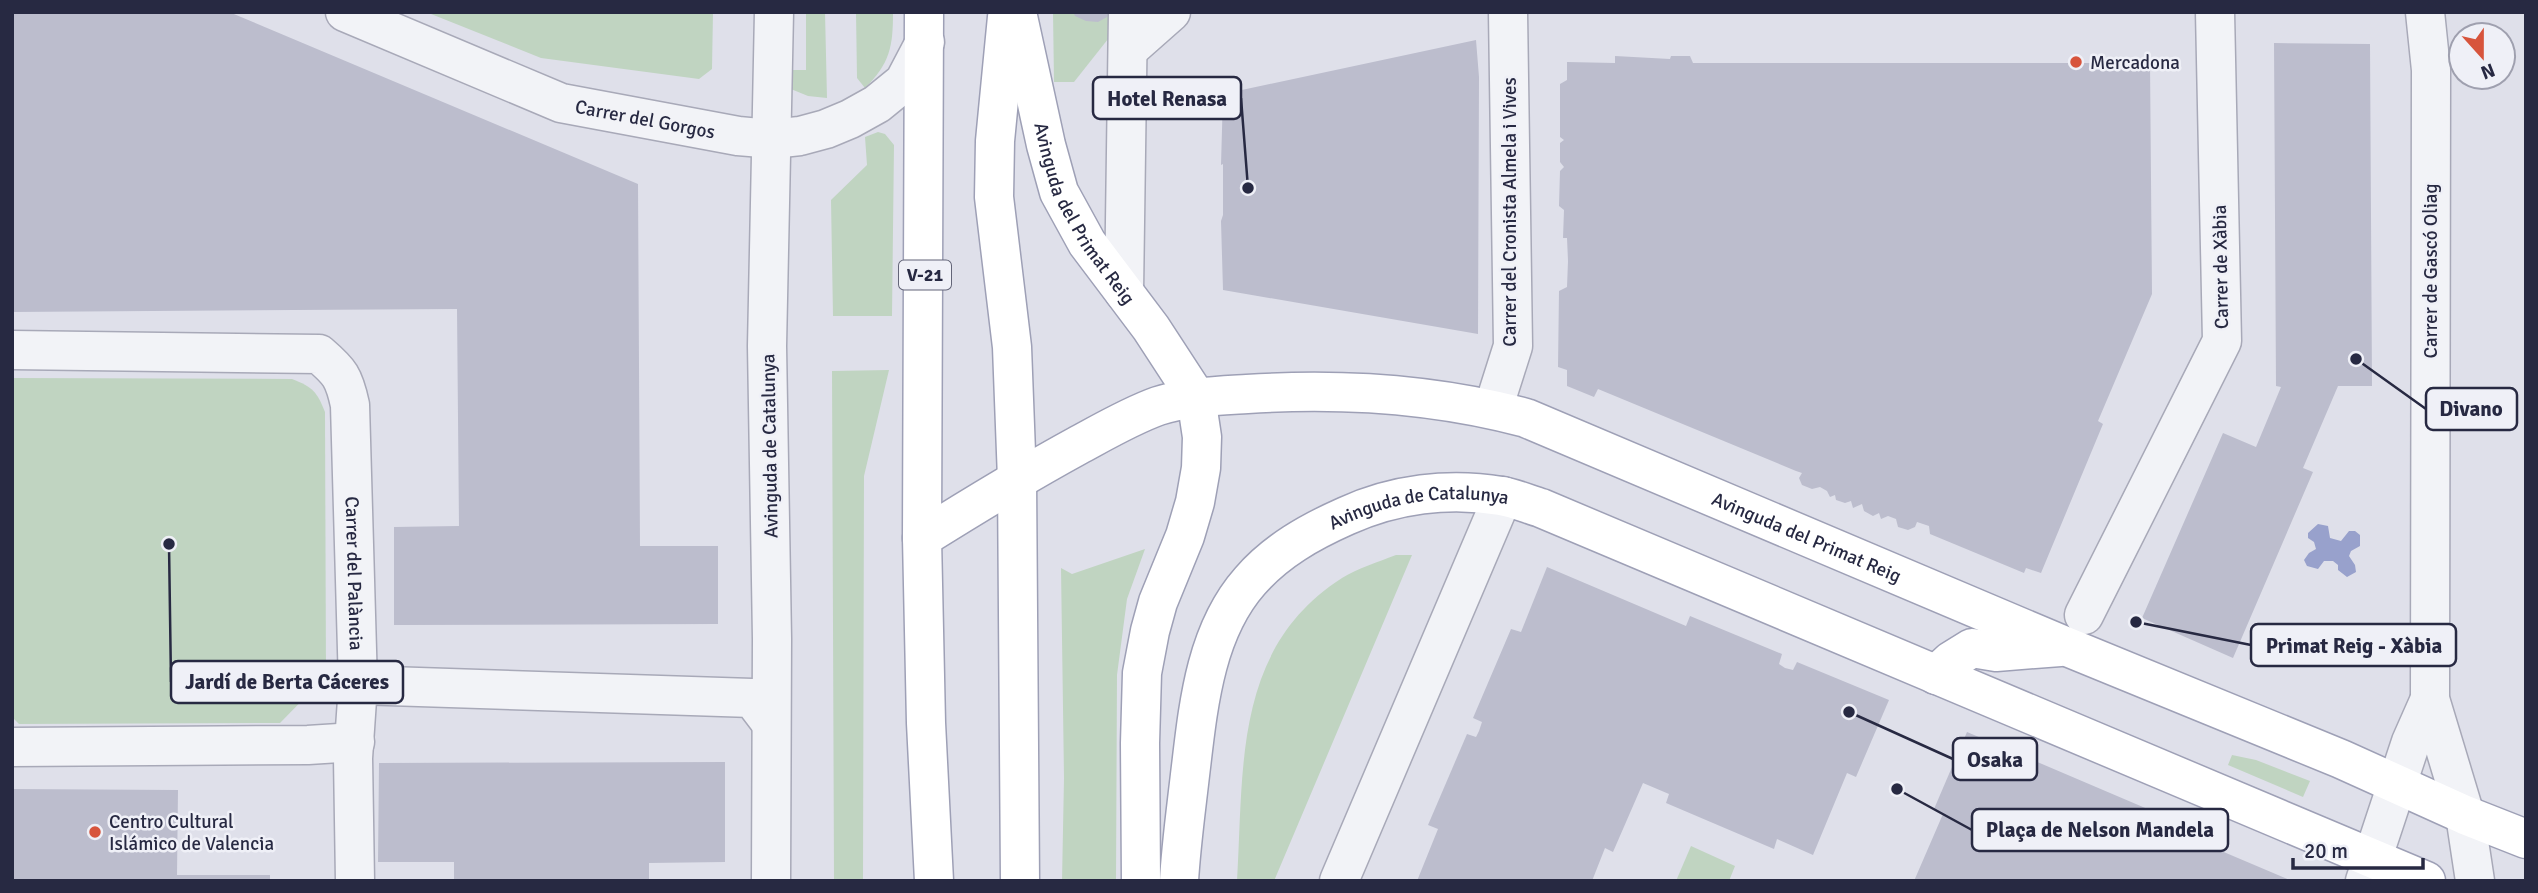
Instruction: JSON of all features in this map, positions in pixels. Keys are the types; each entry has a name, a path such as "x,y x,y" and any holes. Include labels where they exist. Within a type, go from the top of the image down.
{"main road":[{"path":"1007,12 995,141 994,197 1012,347 1017,479 1020,881"},
{"name":"Avinguda del Primat Reig","path":"1017,12 1059,192 1087,243 1125,292 1196,397"},
{"name":"V-21","path":"925,27 922,538 926,723 934,881"},
{"name":"Avinguda del Primat Reig","path":"922,538 1017,479 1122,422 1158,407 1196,397 1271,392 1336,392 1440,399 1526,418 2075,631 2396,784 2526,839"},
{"path":"1141,881 1142,673 1158,602 1185,536 1195,502 1201,468 1202,438 1196,397"},
{"name":"Avinguda de Catalunya","path":"1179,881 1200,697 1210,657 1226,618 1249,582 1279,553 1315,529 1359,509 1409,496 1455,491 1503,496"},
{"path":"1503,496 1541,508 1936,676 2368,870 2426,881"},
{"path":"1936,676 1951,661 1972,648 1996,652 2075,631"},
{"path":"907,881 926,723"}],"street":[{"name":"Carrer del Gorgos","path":"345,12 561,103 738,136 772,139 800,136 826,129 850,120 877,104 904,82 925,27"},
{"name":"Avinguda de Catalunya","path":"771,881 772,639 767,345 774,12"},
{"path":"1125,292 1128,12"},
{"path":"1128,50 1171,12"},
{"name":"Carrer del Cronista Almela i Vives","path":"1493,409 1513,346 1508,12"},
{"name":"Carrer de Xàbia","path":"2075,631 2222,341 2214,12"},
{"name":"Carrer de Gascó Oliag","path":"2425,12 2431,70 2430,699 2465,815"},
{"name":"Carrer del Palància","path":"12,350 319,354 334,366 345,381 350,405 358,685 355,742 355,881"},
{"name":"Avinguda de Catalunya","path":"1339,881 1503,496"},
{"path":"358,685 752,698 771,723"},
{"name":"Carrer de Gascó Oliag","path":"2396,784 2430,699"},
{"path":"12,747 308,745 355,742"},
{"path":"2368,870 2396,784"},
{"path":"2465,815 2475,881"}],"green space":[{"path":"426,12 713,12 712,69 699,79 541,58"},
{"path":"806,12 825,12 827,98 808,96 786,87 786,70 806,70"},
{"path":"856,12 893,12 888,54 880,71 865,88 857,78"},
{"path":"1053,12 1114,12 1112,34 1074,82 1054,82"},
{"path":"878,132 885,134 894,145 892,316 833,316 831,200 867,165 865,137"},
{"path":"889,370 864,476 863,881 834,881 832,371"},
{"path":"12,378 292,379 310,388 317,395 325,412 326,676 280,723 19,724 12,717"},
{"path":"1145,549 1127,599 1117,675 1116,881 1062,881 1064,778 1061,568 1072,574"},
{"path":"1396,555 1412,555 1274,881 1237,881 1245,753 1251,713 1263,675 1281,639 1306,606 1348,574"},
{"path":"2232,755 2256,760 2310,781 2303,797 2228,765"},
{"path":"1691,846 1735,866 1729,881 1676,881"}],"water":[{"path":"2318,524 2328,526 2330,538 2341,541 2349,531 2360,535 2360,546 2351,551 2349,556 2356,572 2347,577 2338,570 2338,565 2333,561 2324,561 2318,569 2307,566 2304,560 2316,549 2314,542 2308,538 2308,533"}],"building":[{"path":"12,12 229,12 638,184 640,546 718,546 718,624 394,625 394,527 459,526 457,309 12,312"},
{"path":"1073,12 1109,12 1107,17 1098,22 1086,21 1075,16"},
{"path":"1476,40 1479,77 1478,334 1223,290 1223,94"},
{"path":"2274,43 2370,44 2372,386 2338,386 2303,468 2313,472 2233,658 2142,618 2223,433 2256,447 2281,387 2276,386"},
{"path":"1615,56 1670,59 1671,56 1690,56 1693,63 2150,63 2152,294 2098,421 2103,424 2041,573 2026,568 2024,573 1930,534 1929,526 1917,522 1915,527 1908,530 1898,527 1896,519 1888,516 1881,519 1879,513 1873,516 1864,511 1862,504 1853,508 1851,501 1845,503 1836,500 1835,495 1830,497 1827,491 1820,487 1812,489 1802,485 1799,478 1802,473 1598,389 1594,397 1567,386 1567,370 1558,367 1559,291 1567,287 1568,261 1567,238 1563,238 1564,210 1559,206 1560,171 1564,167 1560,162 1560,143 1564,140 1560,137 1560,84 1567,80 1567,62 1615,63"},
{"path":"1547,567 1686,626 1690,616 1782,654 1779,664 1785,668 1793,670 1797,662 1889,700 1856,777 1847,773 1813,855 1777,839 1774,849 1666,803 1669,794 1643,783 1613,852 1605,848 1592,881 1417,881 1438,829 1428,825 1467,734 1476,737 1479,731 1482,722 1473,718 1511,629 1521,632"},
{"path":"1967,732 2164,816 2160,825 2292,881 1914,881 1943,814 1934,809"},
{"path":"725,762 725,862 649,863 649,881 454,881 454,862 378,862 379,763"},
{"name":"Centro Cultural Islámico de Valencia","path":"12,789 178,790 177,875 270,875 270,881 12,881"}],"place":[{"name":"Mercadona","path":"2076,62"},
{"name":"Hotel Renasa","path":"1248,188"},
{"name":"Divano","path":"2356,359"},
{"name":"Jardí de Berta Cáceres","path":"169,544"},
{"name":"Primat Reig - Xàbia","path":"2136,622"},
{"name":"Osaka","path":"1849,712"},
{"name":"Plaça de Nelson Mandela","path":"1897,789"},
{"name":"Centro Cultural Islámico de Valencia","path":"95,832"}]}
